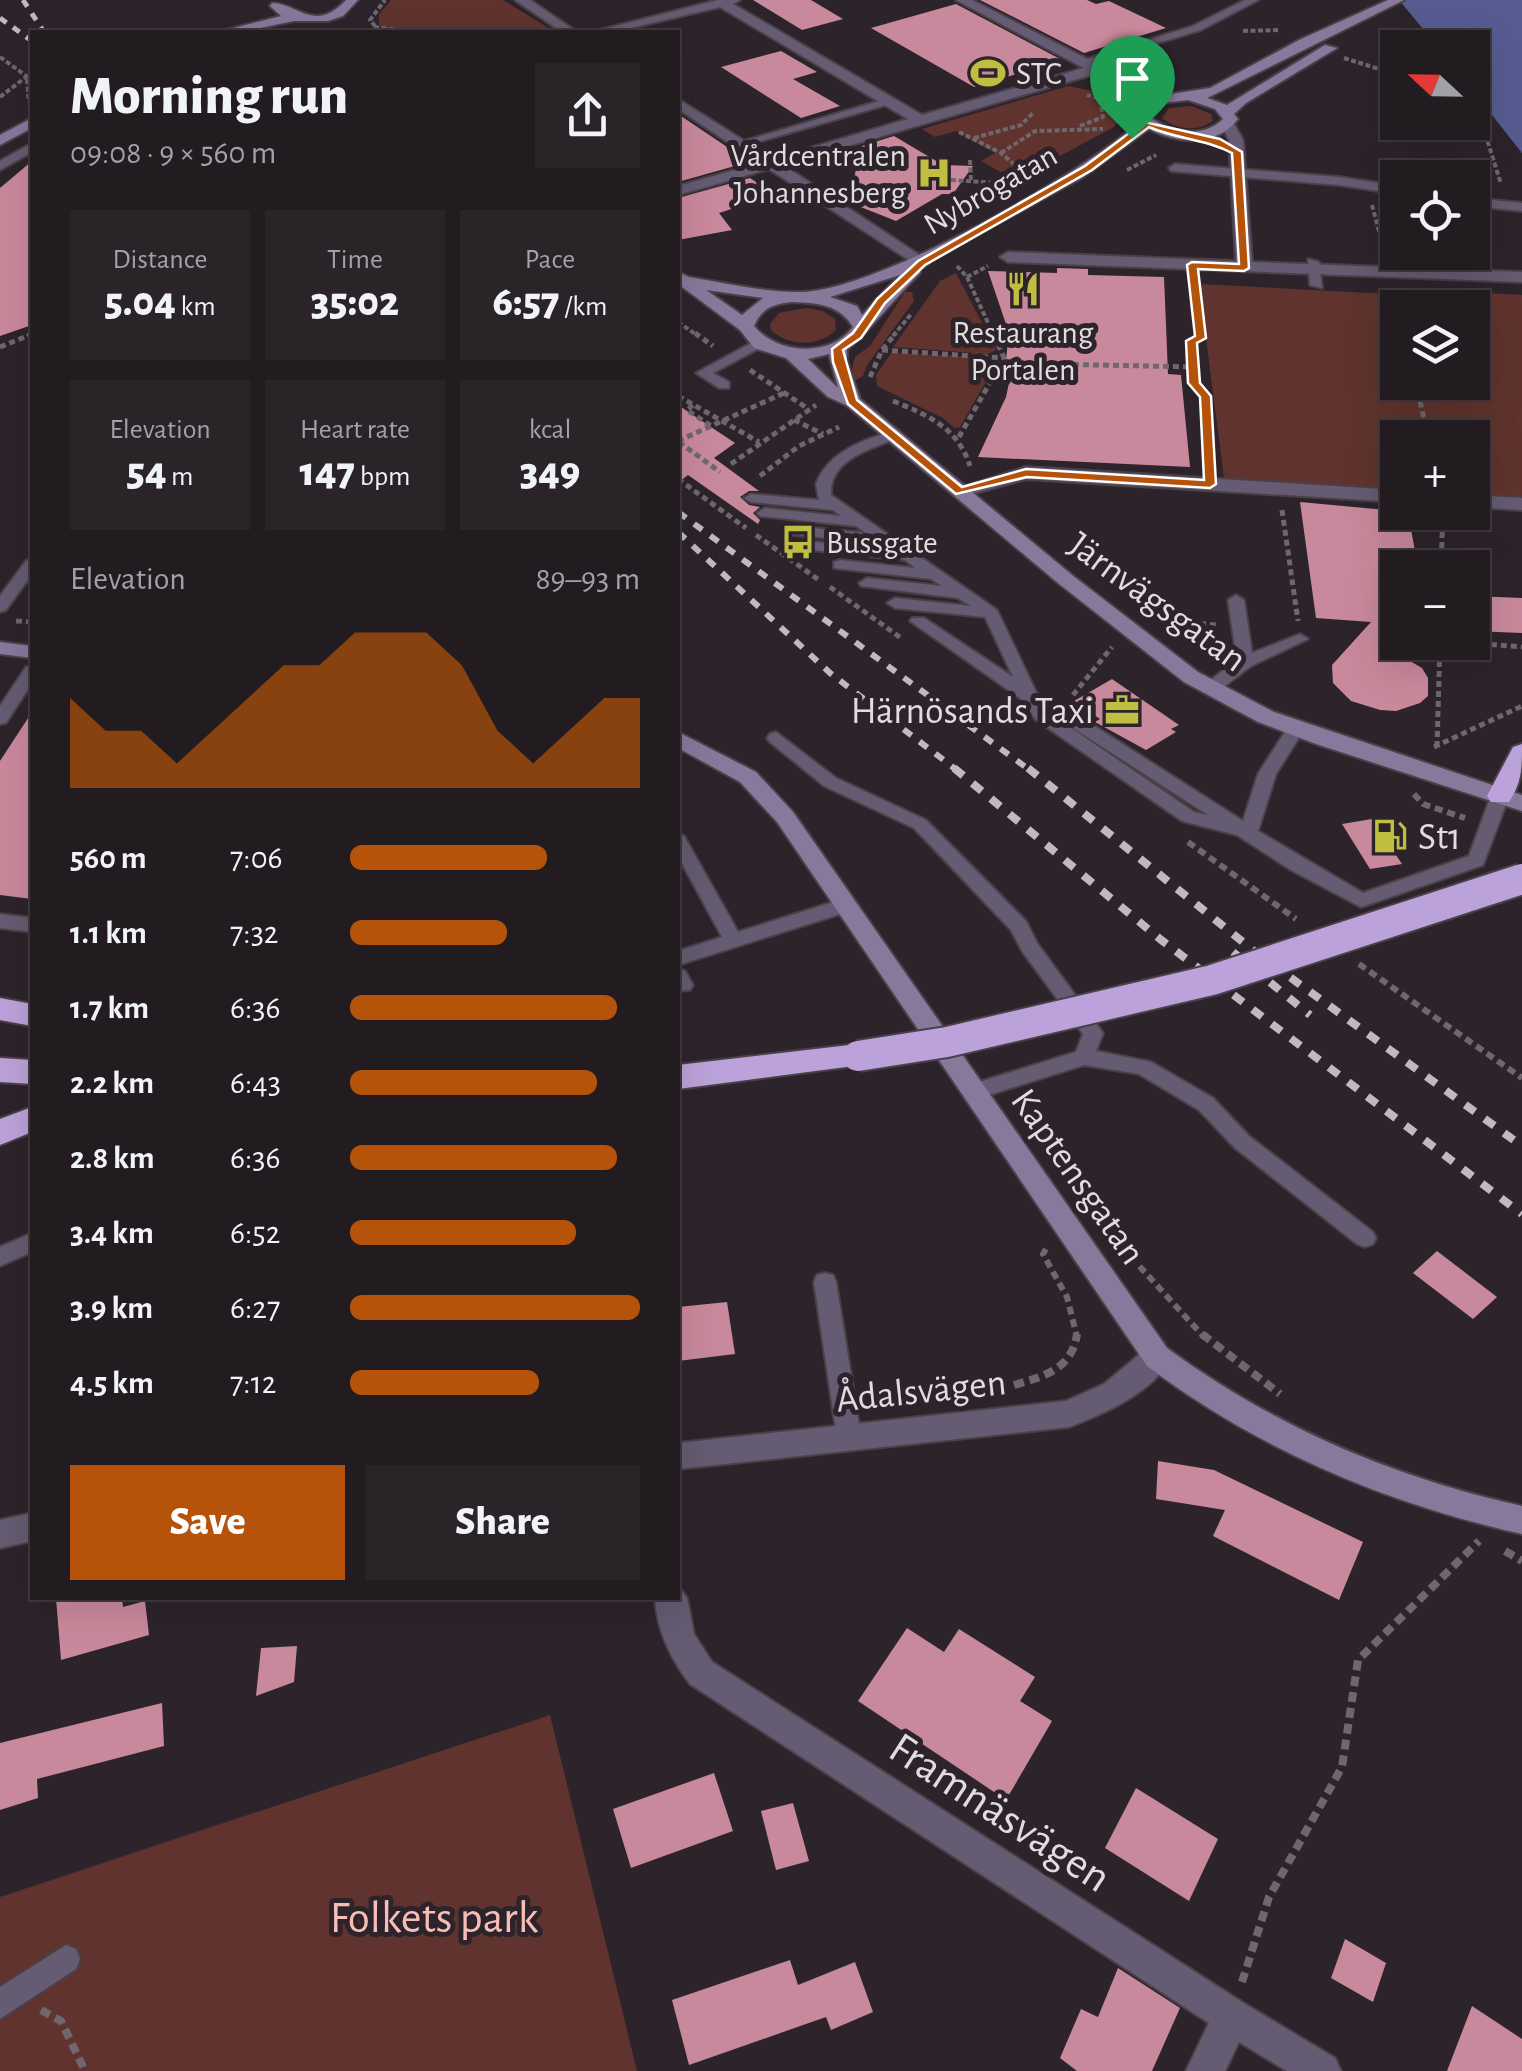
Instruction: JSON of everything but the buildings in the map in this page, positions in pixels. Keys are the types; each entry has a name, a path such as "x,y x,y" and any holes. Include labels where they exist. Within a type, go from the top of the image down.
{"highway":[{"path":"1511,800 1522,753"},
{"path":"680,1077 948,1042 1212,980 1522,879"},
{"path":"0,1009 30,1015"},
{"path":"0,1070 30,1072"},
{"path":"0,1132 30,1120"}],"main road":[{"path":"1171,97 1194,98 1215,91 1334,28 1358,22 1397,1"},
{"path":"231,30 279,2 300,18 334,29"},
{"path":"234,30 353,3 350,25"},
{"path":"1194,98 1228,118 1242,100 1354,34 1358,22"},
{"name":"Nybrogatan","path":"1089,168 1144,117 1151,102 1171,97"},
{"path":"1144,117 1190,135"},
{"name":"Nybrogatan","path":"799,297 847,289 921,263 1089,168 1190,135 1228,118"},
{"path":"0,141 30,123"},
{"name":"Nybrogatan","path":"838,349 850,343 881,301 921,263"},
{"path":"682,279 840,303 858,318 860,327"},
{"path":"682,279 746,326 760,344 792,354 838,349 838,362 852,401"},
{"path":"746,326 753,311 799,297"},
{"name":"Järnvägsgatan","path":"792,354 834,394 852,401 1135,634 1211,688 1296,728 1511,800"},
{"path":"0,648 30,652"},
{"name":"Kaptensgatan","path":"680,740 748,777 785,817 1157,1357 1194,1388 1307,1446 1394,1484 1522,1520"}],"street":[{"path":"521,0 567,30"},
{"path":"962,0 1089,65 1171,97"},
{"path":"606,30 724,1 920,120"},
{"path":"1089,65 1144,117"},
{"path":"680,190 920,120 1089,65"},
{"path":"680,104 921,263"},
{"path":"1228,118 1236,140 1244,268"},
{"path":"1190,135 1237,152"},
{"path":"1008,256 1315,272 1522,277"},
{"path":"960,491 1026,473 1380,495"},
{"path":"1490,502 1522,504"},
{"name":"Ådalsvägen","path":"680,1456 1069,1414 1114,1394 1157,1357"},
{"path":"0,1534 30,1527"},
{"name":"Framnäsvägen","path":"671,1600 672,1621 684,1651 701,1673 1232,2017 1322,2071"},
{"path":"1206,2071 1232,2017"}],"lane":[{"path":"1214,0 1235,8"},
{"path":"1089,65 1198,28 1254,0"},
{"path":"740,144 889,101"},
{"path":"0,166 30,148"},
{"path":"1339,180 1348,164"},
{"path":"1175,168 1339,180 1380,187"},
{"path":"1490,204 1515,206"},
{"path":"724,385 703,373 760,344"},
{"path":"893,435 848,454 828,471 822,490 834,506 992,613 1040,715 1188,816 1249,832 1298,866 1361,900 1477,860 1511,800"},
{"path":"751,498 834,506"},
{"path":"765,514 859,522"},
{"path":"791,530 883,539"},
{"path":"816,547 909,557"},
{"path":"840,565 934,574"},
{"path":"0,608 30,567"},
{"path":"866,584 962,593"},
{"path":"1236,600 1245,662"},
{"path":"895,603 992,613"},
{"path":"918,621 1030,697"},
{"path":"1211,688 1245,662 1300,639"},
{"path":"4,712 29,680"},
{"path":"4,712 30,708"},
{"path":"1249,832 1267,774 1296,728"},
{"path":"776,738 830,782 920,824 1019,926 1029,946 1094,1033 1084,1057"},
{"path":"680,844 732,939"},
{"path":"680,957 846,905"},
{"path":"0,921 30,926"},
{"path":"973,1092 1084,1057 1144,1068 1206,1104 1242,1142 1364,1238"},
{"path":"0,1257 30,1243"},
{"path":"826,1282 849,1438"},
{"path":"8,2000 66,1959"}],"path":[{"path":"378,30 370,20 385,0"},
{"path":"374,27 399,30"},
{"path":"1334,54 1380,69"},
{"path":"0,57 28,79"},
{"path":"0,97 28,79"},
{"path":"28,79 30,103"},
{"path":"1068,130 1103,117 1100,99 1074,94"},
{"path":"973,138 1021,125 1042,104"},
{"path":"920,120 973,138 1001,153 1029,177"},
{"path":"1001,153 1035,131 1106,129"},
{"path":"1487,140 1515,206"},
{"path":"970,160 971,180"},
{"path":"1000,192 1040,170"},
{"path":"951,180 1015,184"},
{"path":"1192,265 1200,338 1191,341 1194,383 1206,396 1210,484"},
{"path":"957,266 967,277 1003,361"},
{"path":"680,323 722,352"},
{"path":"0,347 30,335"},
{"path":"882,350 1003,361 1193,367"},
{"path":"959,437 1003,361"},
{"path":"731,464 807,408 742,365"},
{"path":"680,441 784,393"},
{"path":"680,397 760,442"},
{"path":"884,397 934,418 959,437 970,468 986,484"},
{"path":"692,404 687,410 711,426"},
{"path":"792,419 824,434"},
{"path":"755,480 800,446 839,427"},
{"path":"680,443 720,472"},
{"path":"954,448 966,450"},
{"path":"1280,489 1300,639"},
{"path":"718,508 732,497"},
{"path":"1155,624 1148,620 1240,626"},
{"path":"1070,700 1101,656 1117,643"},
{"path":"1490,644 1522,647"},
{"path":"1436,747 1439,660"},
{"path":"1424,749 1522,706"},
{"path":"1113,1234 1173,1310 1208,1343 1290,1400"},
{"path":"1008,1386 1055,1372 1078,1347 1080,1322 1043,1254 1042,1250 1047,1249"},
{"path":"1232,2017 1268,1896 1342,1768 1358,1660 1478,1541"},
{"path":"8,2000 61,2021 86,2071"}],"green space":[{"path":"391,0 503,0 552,30 384,30 379,26 379,14"},
{"path":"1068,86 1116,101 1121,119 1114,127 1015,180 981,161 995,153 956,131 935,137 922,129"},
{"path":"1191,106 1211,114 1213,121 1187,128 1162,118 1169,108"},
{"path":"956,273 996,350 988,354 893,347 940,281"},
{"path":"1199,284 1380,294 1380,400 1490,400 1490,293 1522,295 1522,497 1490,495 1490,420 1380,420 1380,488 1224,478"},
{"path":"905,292 912,292 914,301 863,376 854,381 851,373 855,357 870,346"},
{"path":"806,308 823,311 835,319 836,330 821,340 804,343 786,340 771,330 770,324 779,313"},
{"path":"891,353 975,357 996,364 960,427 955,428 943,418 877,386 876,375"},
{"name":"Folkets park","path":"550,1715 637,2071 0,2071 0,1897"}],"water":[{"path":"1399,0 1522,0 1522,153 1490,113 1490,30 1424,30"}],"railway":[{"path":"23,0 43,30"},
{"path":"0,18 30,40"},
{"path":"680,513 1031,771"},
{"path":"680,534 830,673 958,771"},
{"path":"954,768 1160,939 1522,1214"},
{"path":"1028,768 1254,951 1522,1146"},
{"path":"1233,952 1310,1015"}],"place":[{"name":"STC","path":"988,73"},
{"name":"Vårdcentralen Johannesberg","path":"934,173"},
{"name":"Restaurang Portalen","path":"1023,289"},
{"name":"Bussgate","path":"798,542"},
{"name":"Härnösands Taxi","path":"1122,710"},
{"name":"St1","path":"1390,836"}],"route":[{"path":"1147,124 1169,133 1198,135 1237,152 1244,268 1192,265 1200,338 1191,341 1194,383 1206,396 1210,484 1026,473 960,491 852,401 838,362 838,349 850,343 881,301 921,263 1089,168 1132,138 1147,124"}]}
